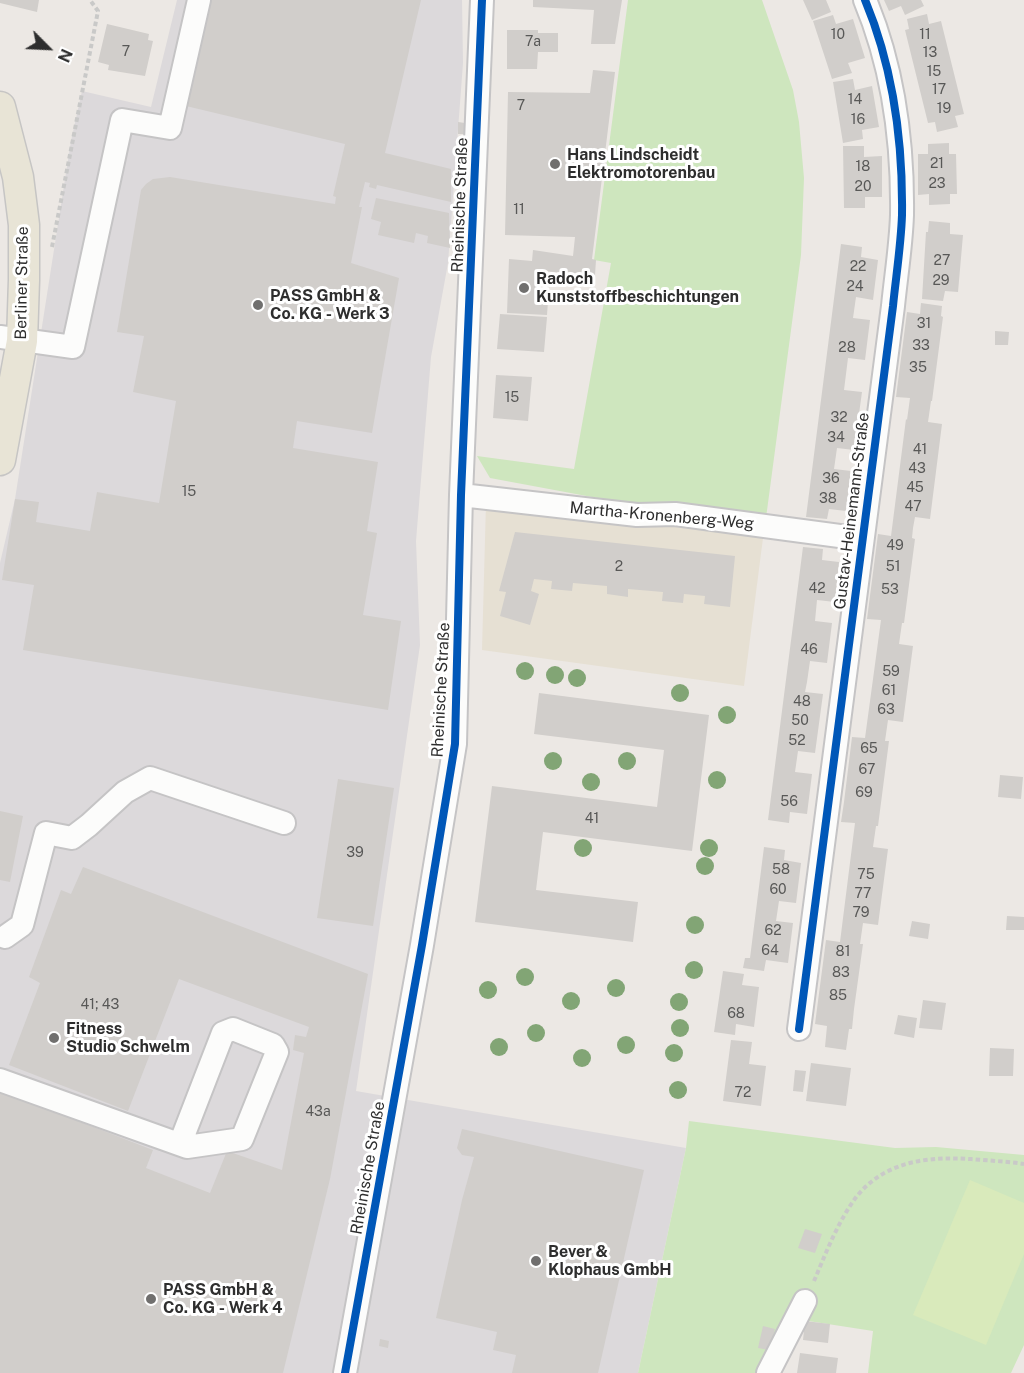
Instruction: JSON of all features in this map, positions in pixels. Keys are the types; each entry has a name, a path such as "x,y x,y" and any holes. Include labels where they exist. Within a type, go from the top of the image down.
{"main road":[{"name":"Berliner Straße","path":"0,107 18,177 24,225 0,460"}],"street":[{"path":"11,339 73,347 122,120 170,128 199,0"},
{"name":"Rheinische Straße","path":"345,1373 422,945 455,744 461,495 482,0"},
{"name":"Gustav-Heinemann-Straße","path":"799,1029 893,306 902,216 900,157 893,97 877,30 865,0"},
{"name":"Martha-Kronenberg-Weg","path":"461,495 637,515 675,514 862,538"},
{"path":"2,940 22,925 46,834 72,838 125,792 150,778 284,823"},
{"path":"0,1080 187,1147 242,1139 277,1052 273,1045 233,1029 224,1033 180,1144"},
{"path":"768,1373 805,1302"}],"path":[{"path":"50,258 98,11 90,0"},
{"path":"805,1302 833,1237 857,1196 882,1173 911,1161 956,1157 1024,1164"}],"shaded area":[{"path":"177,0 462,0 463,63 448,263 431,357 416,541 420,645 356,1091 686,1148 638,1373 0,1373 0,563 15,499 71,141 82,91 151,107"},
{"path":"486,503 763,538 744,686 482,650"}],"green space":[{"path":"628,0 762,0 793,90 799,122 804,178 801,255 766,518 635,505 490,478 477,456 574,469 611,263 594,260"},
{"path":"689,1121 895,1148 936,1147 1024,1155 1024,1345 1011,1373 868,1373 873,1331 789,1318 762,1373 638,1373 686,1148"},
{"path":"970,1180 1024,1203 1024,1254 986,1345 913,1315"}],"building":[{"path":"0,0 39,0 37,12 0,3"},
{"path":"210,0 421,0 385,153 451,169 451,202 377,185 376,189 369,187 370,183 365,182 351,263 399,278 372,433 297,421 293,448 378,462 367,531 377,533 363,615 401,621 388,710 23,650 34,585 2,580 15,499 39,502 36,522 90,531 97,492 159,503 176,401 133,392 144,336 117,332 141,190 146,184 153,179 170,177 335,204 336,197 333,196 345,144 186,106"},
{"path":"533,0 622,0 615,44 591,44 594,10 533,7"},
{"path":"803,0 826,0 831,12 812,20"},
{"path":"884,0 921,0 924,6 905,15 901,6 889,11"},
{"path":"927,14 929,24 941,21 964,114 955,116 958,127 937,132 935,122 928,123 905,30 909,29 907,19"},
{"path":"833,15 836,24 853,19 865,58 848,63 852,73 832,79 813,21"},
{"path":"107,24 149,34 148,40 153,41 145,76 108,70 109,65 98,62"},
{"path":"507,30 538,30 538,33 558,33 558,52 538,52 537,69 507,69"},
{"name":"Hans Lindscheidt Elektromotorenbau","path":"593,70 615,72 592,259 596,260 595,275 541,271 538,300 548,301 547,315 507,313 509,259 532,261 533,250 573,256 575,237 505,235 508,92 590,93"},
{"path":"853,79 855,90 872,86 879,127 862,130 863,139 843,143 833,82"},
{"path":"458,122 465,123 464,134 458,134"},
{"path":"949,143 949,154 956,154 957,194 950,194 950,204 929,205 929,194 918,195 918,154 928,154 928,144"},
{"path":"843,146 864,146 864,157 882,156 882,197 865,197 865,208 844,208"},
{"path":"376,198 449,213 450,248 427,243 428,236 416,233 414,243 378,235 381,222 371,219"},
{"path":"929,221 950,223 950,234 963,235 958,292 945,291 943,301 922,299 926,232 928,232"},
{"path":"841,244 862,247 861,257 878,260 873,300 856,297 853,318 870,320 865,360 848,358 844,390 862,392 854,450 837,448 834,469 851,471 846,511 829,509 827,519 806,517"},
{"path":"921,303 942,306 941,316 943,317 928,422 942,424 930,519 915,517 913,528 912,538 915,539 899,644 913,646 903,722 888,720 885,741 889,741 878,826 876,826 873,847 888,849 878,925 863,923 860,944 863,944 852,1029 849,1029 846,1050 825,1047 827,1026 815,1024 826,940 840,942 855,823 841,822 852,737 865,738 881,620 867,619 878,534 891,536 910,398 896,397 907,312 920,314"},
{"path":"500,314 547,317 544,352 497,349"},
{"path":"995,331 1009,332 1008,345 995,345"},
{"path":"496,375 532,377 528,421 493,418"},
{"path":"515,532 735,556 730,607 704,604 705,596 684,594 683,603 662,601 663,592 628,589 628,597 607,594 607,586 573,583 572,591 551,589 552,581 534,579 531,591 539,594 530,625 500,616 506,592 499,591"},
{"path":"803,547 823,549 822,560 839,562 835,602 817,600 815,621 832,623 827,663 810,661 805,692 823,694 815,753 798,751 795,772 812,774 807,814 790,812 789,823 768,820"},
{"path":"539,693 709,715 692,851 543,832 536,890 638,902 633,942 475,922 492,786 657,807 664,750 534,734"},
{"path":"1000,775 1023,777 1021,799 998,797"},
{"path":"338,779 394,788 373,926 317,918"},
{"path":"0,811 23,816 10,882 0,880"},
{"path":"764,847 785,850 784,860 801,863 796,903 779,901 776,921 793,923 788,963 766,960 764,971 743,968 745,958 750,958"},
{"path":"83,867 368,974 330,1179 283,1373 0,1373 0,1091 153,1150 146,1168 210,1193 227,1151 282,1170 304,1053 293,1050 295,1035 306,1037 309,1027 179,979 128,1111 9,1065 40,983 29,977 61,890 71,894"},
{"path":"1007,916 1024,917 1024,930 1006,930"},
{"path":"912,921 930,924 928,939 909,936"},
{"path":"723,971 744,974 742,985 759,987 754,1027 736,1024 735,1035 714,1032"},
{"path":"923,1000 946,1003 942,1030 919,1028"},
{"path":"898,1015 917,1018 914,1038 894,1034"},
{"path":"731,1040 752,1042 749,1064 766,1066 761,1106 723,1101"},
{"path":"990,1048 1014,1049 1013,1076 989,1076"},
{"path":"811,1063 851,1068 846,1106 806,1101"},
{"path":"795,1070 806,1071 803,1092 793,1091"},
{"name":"Bever & Klophaus GmbH","path":"462,1129 644,1170 598,1373 512,1373 516,1355 493,1350 497,1332 436,1318 462,1200 474,1157 462,1155 457,1148"},
{"path":"805,1229 822,1234 815,1253 798,1248"},
{"path":"805,1321 830,1324 828,1343 803,1340"},
{"path":"763,1326 775,1329 769,1350 758,1348"},
{"path":"380,1339 389,1341 388,1348 379,1346"},
{"path":"800,1353 838,1358 836,1373 797,1373"}],"cycle path":[{"path":"345,1373 422,945 455,744 461,495 482,0"},
{"path":"799,1029 900,249 902,188 898,133 883,52 865,0"}],"place":[{"name":"Hans Lindscheidt Elektromotorenbau","path":"555,164"},
{"name":"Radoch Kunststoffbeschichtungen","path":"524,288"},
{"name":"PASS GmbH & Co. KG - Werk 3","path":"258,305"},
{"name":"Fitness Studio Schwelm","path":"54,1038"},
{"name":"Bever & Klophaus GmbH","path":"536,1261"},
{"name":"PASS GmbH & Co. KG - Werk 4","path":"151,1299"}]}
